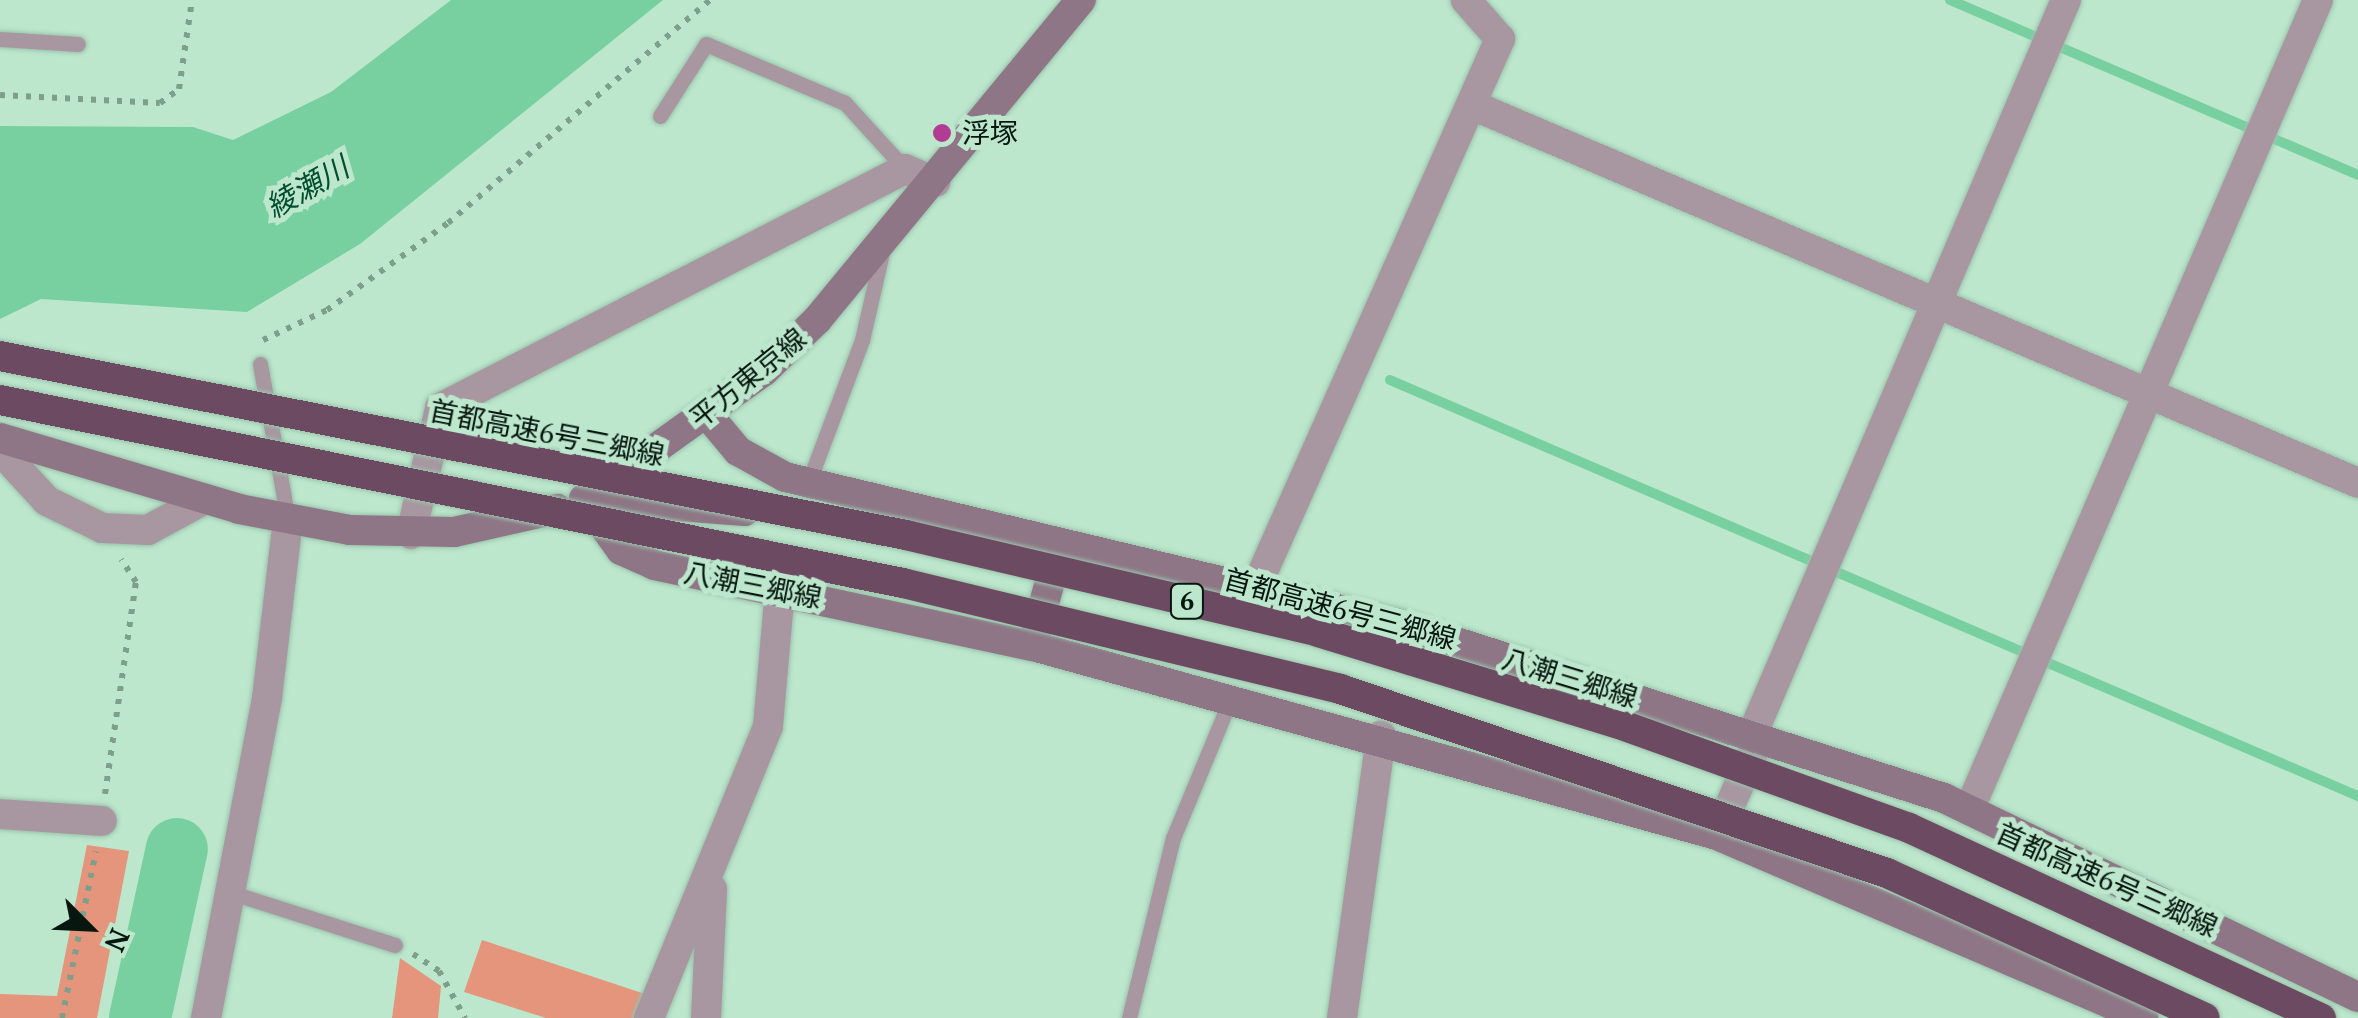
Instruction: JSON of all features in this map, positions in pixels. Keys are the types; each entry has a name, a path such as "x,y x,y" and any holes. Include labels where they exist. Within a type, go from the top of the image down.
{"highway":[{"name":"首都高速6号三郷線","path":"0,356 906,535 1318,632 1616,723 1910,828 2321,1018"},
{"name":"6","path":"0,400 903,584 1340,689 1851,859 2206,1018"}],"main road":[{"name":"平方東京線","path":"0,438 288,520 411,534 521,521 584,499 707,414 818,320 1081,0"},
{"name":"八潮三郷線","path":"707,414 760,468 1256,585 1756,736 1970,810 2358,997"},
{"name":"八潮三郷線","path":"584,499 635,558 1032,646 1381,736 1717,835 2093,1006 2143,1018"},
{"path":"584,499 674,510 956,513"},
{"path":"1032,646 1062,537"}],"street":[{"path":"1256,585 1500,38 1466,0"},
{"path":"1717,835 2066,0"},
{"path":"1970,810 2318,0"},
{"path":"1472,105 2358,482"},
{"path":"411,534 440,408 905,169 934,182"},
{"path":"0,450 46,501 102,528 148,530 205,499"},
{"path":"206,1018 232,893 288,520"},
{"path":"650,1018 672,949 712,880 768,726 780,590"},
{"path":"1342,1018 1381,736"},
{"path":"0,814 102,821"},
{"path":"706,1018 712,880"}],"lane":[{"path":"0,39 78,44"},
{"path":"660,116 706,44 845,103 905,169"},
{"path":"808,481 862,340 884,244"},
{"path":"260,364 288,520"},
{"path":"1129,1018 1172,838 1230,698"},
{"path":"232,893 399,947"}],"path":[{"path":"0,94 160,103 179,89 192,0"},
{"path":"260,364 257,343 327,310 448,223 710,0"},
{"path":"62,1018 102,821 136,582 102,528"},
{"path":"399,947 439,971 465,1018"}],"shaded area":[{"path":"87,845 129,851 97,1018 0,1018 0,994 57,996"},
{"path":"482,940 645,994 637,1018 546,1018 464,992"},
{"path":"400,958 441,986 438,1018 392,1018"}],"water":[{"name":"綾瀬川","path":"451,0 663,0 360,244 247,312 41,299 0,319 0,126 193,127 233,140 331,92"}],"waterway":[{"path":"1950,0 2358,175"},
{"path":"1390,380 2358,796"},
{"path":"140,1018 177,849"}],"place":[{"name":"浮塚","path":"942,133"}]}
